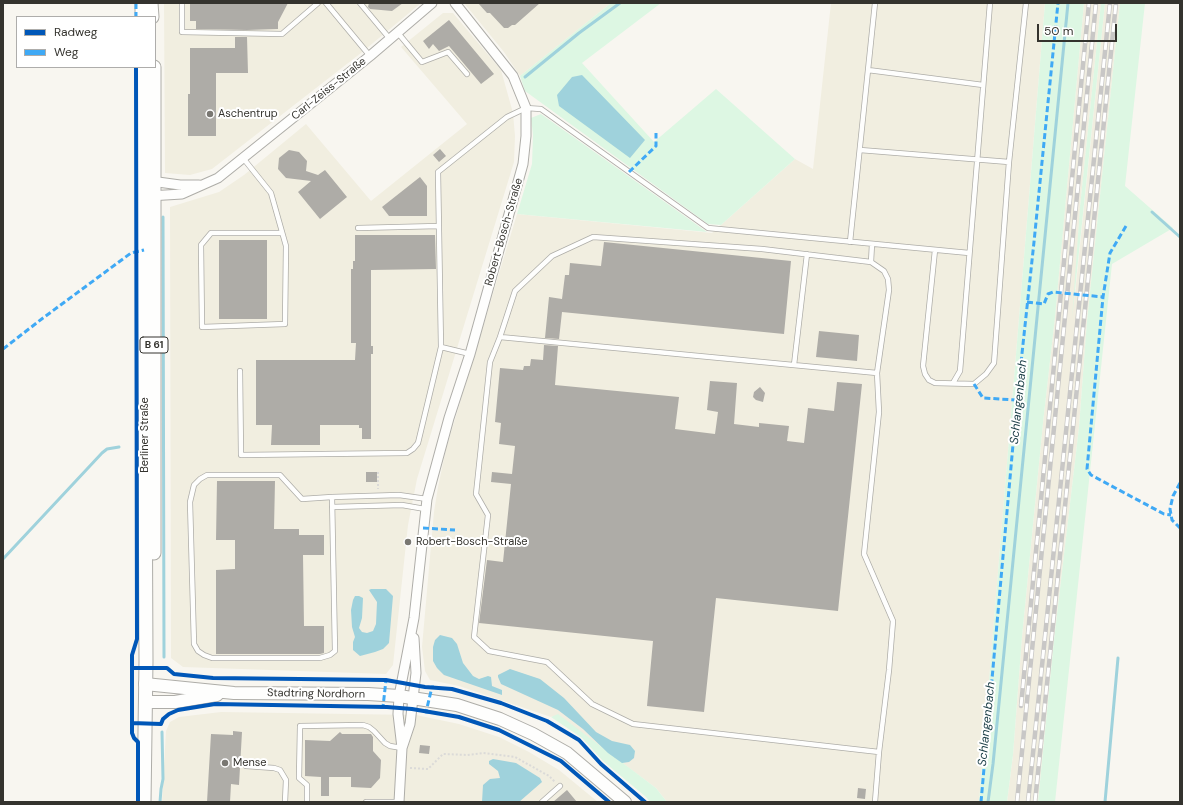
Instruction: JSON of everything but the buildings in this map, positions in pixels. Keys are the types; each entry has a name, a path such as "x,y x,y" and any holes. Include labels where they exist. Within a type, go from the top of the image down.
{"main road":[{"path":"142,3 142,16"},
{"path":"151,3 152,16"},
{"name":"Berliner Straße","path":"143,68 149,182"},
{"name":"Berliner Straße","path":"151,802 149,702 149,182 154,68"},
{"name":"Stadtring Nordhorn","path":"149,684 234,693 368,694 399,696 457,705 500,719 533,734 567,753 613,790 625,802"},
{"name":"Stadtring Nordhorn","path":"149,702 175,702 234,693"},
{"name":"Berliner Straße","path":"144,802 149,702"}],"street":[{"name":"Carl-Zeiss-Straße","path":"149,196 182,194 218,178 370,56 432,3"},
{"name":"Robert-Bosch-Straße","path":"399,696 414,618 427,500 449,418 470,354 523,164 526,136 526,108 513,76 455,3"},
{"path":"149,182 180,185 205,185"},
{"name":"Robert-Bosch-Straße","path":"413,698 416,673 414,618"},
{"path":"399,696 398,714 402,748 399,802"},
{"path":"402,748 410,724 413,698"}],"lane":[{"path":"182,3 182,32 282,34 318,3"},
{"path":"326,3 370,56"},
{"path":"360,3 390,39"},
{"path":"850,242 875,3"},
{"path":"953,383 960,371 990,3"},
{"path":"934,250 923,366 925,374 929,380 935,382 946,384 974,384 986,374 994,362 1009,162 1026,3"},
{"path":"398,32 422,62 448,52 467,74"},
{"path":"868,70 983,85"},
{"path":"240,371 241,455 407,453 414,449 418,443 441,347 438,172 507,117 526,108 541,109 708,228 969,254"},
{"path":"860,150 1009,162"},
{"path":"243,158 271,193 286,246 285,324 202,327 201,245 211,233 282,233"},
{"path":"358,228 439,226"},
{"path":"875,802 893,621 864,554 879,412 877,374 889,290 888,279 884,271 871,262 807,254 762,249 593,237 552,256 515,291 490,362 476,494 488,515 474,637 489,651 546,662 592,704 633,724 879,752"},
{"path":"871,262 872,244"},
{"path":"794,365 807,254"},
{"path":"500,337 877,374"},
{"path":"441,347 470,354"},
{"path":"332,497 334,651 330,655 320,658 212,658 198,651 194,644 190,502 194,485 200,479 207,475 280,474 302,499 332,497 399,495 427,500"},
{"path":"332,507 402,505 425,509"},
{"path":"307,802 307,785 298,778 300,726 363,725 369,727 390,746 402,748"},
{"path":"246,766 274,768 280,770 286,780 285,802"},
{"path":"542,802 560,786"},
{"path":"366,802 399,802"}],"path":[{"path":"378,472 378,496"},
{"path":"401,768 428,769 442,754 467,755 483,753 515,757 549,776 560,786"}],"shaded area":[{"path":"164,3 421,3 361,53 212,169 190,175 165,173"},
{"path":"464,3 611,3 520,76 504,52"},
{"path":"831,3 1045,3 979,802 667,802 656,788 558,715 551,717 459,686 430,680 425,671 422,647 434,512 438,487 446,449 517,214 712,233 795,159 813,169"},
{"path":"1084,3 1101,3 1080,207 1074,304 1105,3 1120,3 1087,321 1079,427 1054,640 1038,802 1007,802 1013,755 1022,637 1055,317"},
{"path":"443,13 453,13 501,70 513,113 515,136 514,162 417,479 408,525 393,665 386,674 183,667 171,658 170,207 219,192 244,175 306,124 371,201 467,124 401,47"},
{"path":"221,712 416,715 459,724 499,737 529,752 559,770 598,802 162,802 166,731 170,722 179,717"}],"green space":[{"path":"611,3 661,3 582,63 654,142 716,89 795,159 721,225 708,224 525,91 520,76"},
{"path":"1045,3 1084,3 1055,317 1022,637 1013,755 1007,802 979,802"},
{"path":"1101,3 1105,3 1072,319 1080,207"},
{"path":"1120,3 1145,3 1125,186 1173,228 1112,264 1055,802 1038,802 1054,640 1079,427 1087,321"},
{"path":"541,114 707,232 517,214 532,164 533,135 531,118"},
{"path":"558,714 656,788 667,802 650,802 603,761 582,738 551,717"}],"water":[{"path":"582,75 645,140 630,158 559,106 557,95 572,77"},
{"path":"386,589 393,596 389,643 383,649 360,656 353,650 353,642 355,637 352,627 351,610 355,596 363,598 362,618 359,628 362,632 367,633 373,631 376,624 377,602 369,590"},
{"path":"440,635 452,638 457,644 463,663 473,676 479,679 488,676 491,677 492,686 502,690 502,695 444,675 433,661 433,647 435,640"},
{"path":"510,669 540,679 564,698 596,732 612,741 630,745 635,751 634,758 629,762 622,763 608,753 583,729 558,710 501,684 498,675"},
{"path":"493,759 516,763 540,778 542,782 519,802 482,802 483,785 490,779 500,778 498,771 489,764 489,761"}],"waterway":[{"name":"Schlangenbach","path":"525,77 579,33 620,3"},
{"name":"Schlangenbach","path":"988,802 1068,3"},
{"path":"1152,212 1180,237"},
{"path":"163,217 164,657"},
{"path":"3,559 102,453 107,449 119,447"},
{"path":"1105,802 1118,658"},
{"path":"160,802 163,779 162,732"}],"railway":[{"path":"1021,706 1089,3"},
{"path":"1017,802 1096,3"},
{"path":"1028,802 1110,3"},
{"path":"1035,802 1116,3"}],"marked path":[{"path":"136,3 136,16"},
{"path":"981,802 1017,400 1058,3"},
{"path":"629,172 656,146 656,133"},
{"path":"1126,226 1110,253 1103,297 1087,469 1091,475 1164,514 1171,515"},
{"path":"3,349 131,253 144,250"},
{"path":"1027,302 1044,304 1048,294 1053,292 1103,297"},
{"path":"974,384 983,398 1017,400"},
{"path":"1180,483 1173,496 1170,509 1172,520 1180,528"},
{"path":"423,528 455,530"},
{"path":"380,707 383,707 386,680 381,680"},
{"path":"429,712 426,712 432,687 434,687"}],"cycle path":[{"path":"136,68 137,639 132,655 132,733 138,742 138,802"},
{"path":"132,668 167,668 174,674 213,678 386,680 425,687 452,689 501,703 547,721 579,740 601,764 645,802"},
{"path":"132,723 161,724 163,719 169,714 178,710 215,704 387,707 412,709 459,717 499,730 561,761 609,802"}],"place":[{"name":"Aschentrup","path":"210,114"},
{"name":"Robert-Bosch-Straße","path":"408,542"},
{"name":"Mense","path":"225,763"}]}
